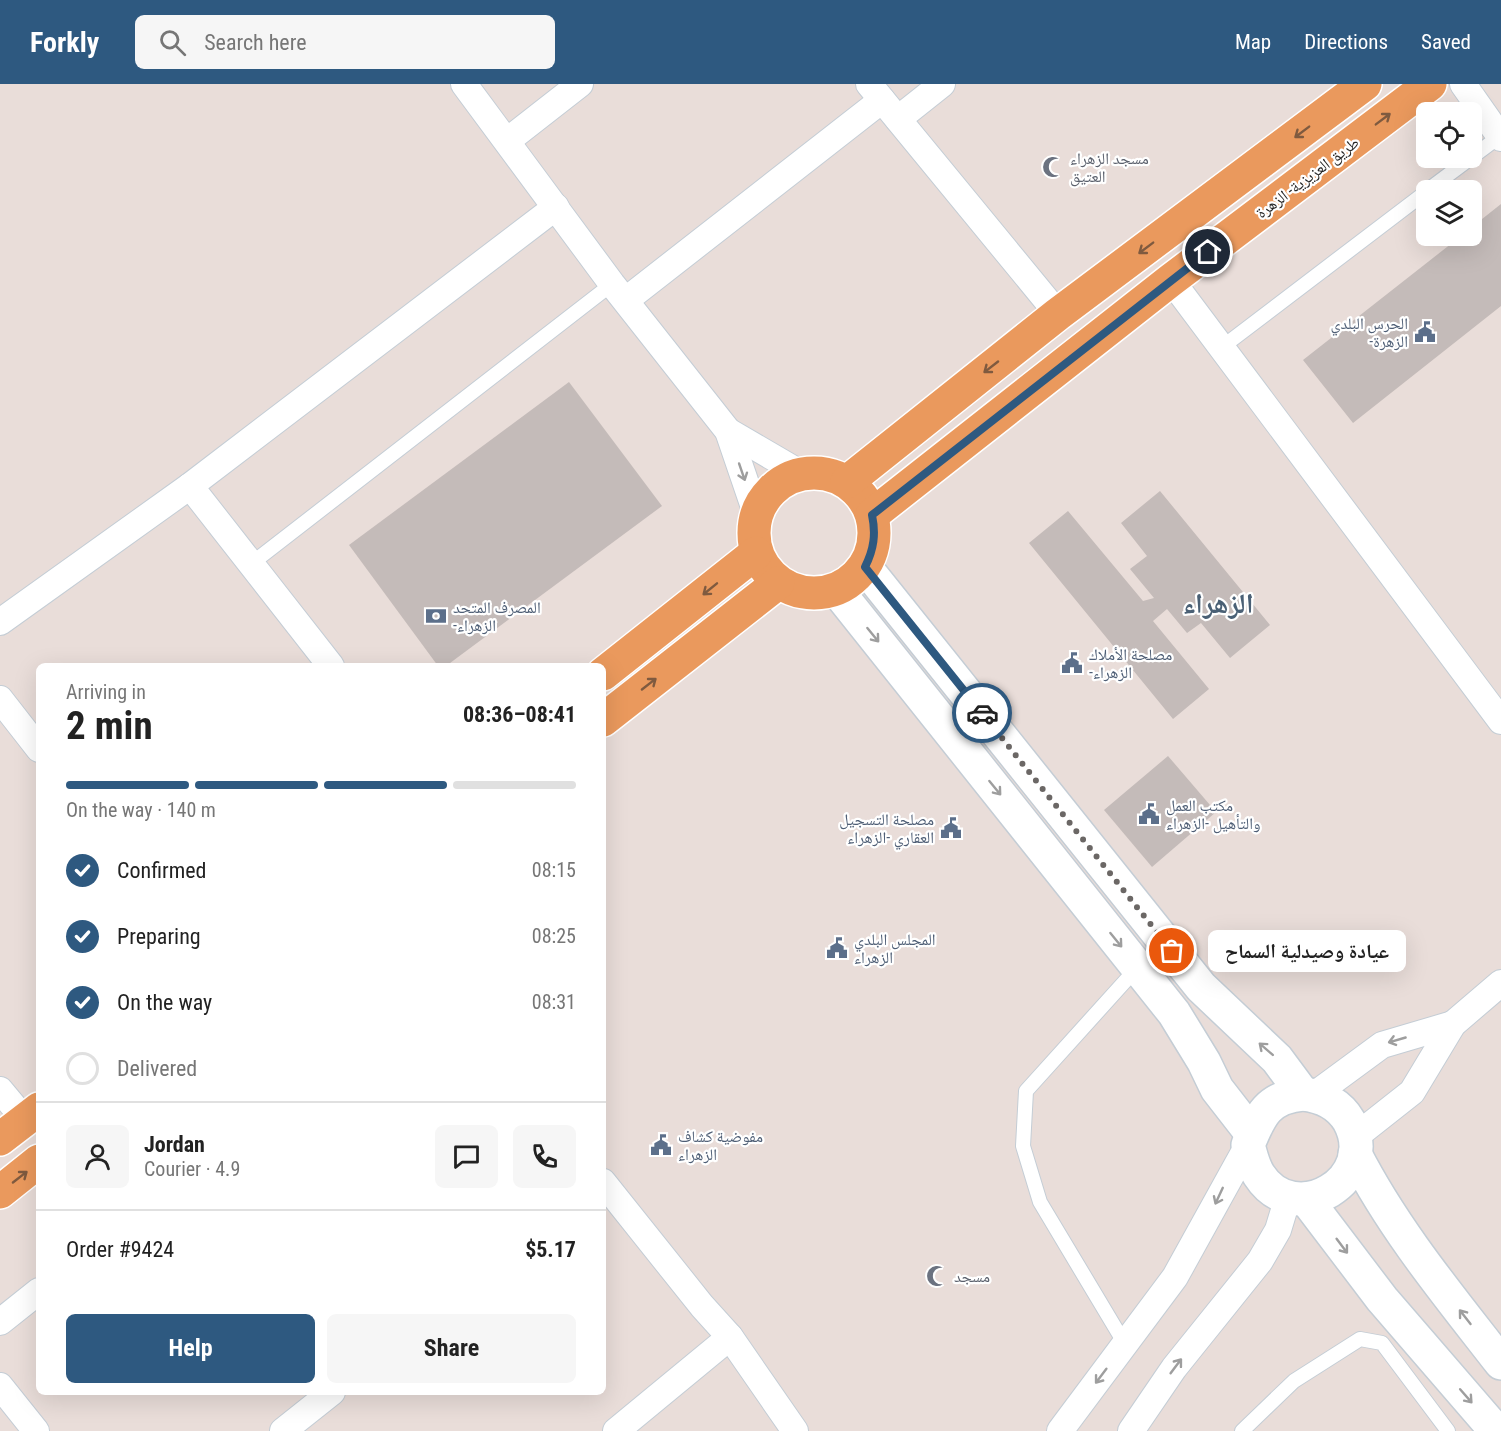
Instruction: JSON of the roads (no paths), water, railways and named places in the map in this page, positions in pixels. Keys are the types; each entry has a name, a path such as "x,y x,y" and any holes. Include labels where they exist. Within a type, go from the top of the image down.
{"main road":[{"path":"847,482 1058,314 1365,84"},
{"name":"طريق العزيزية- الزهرة","path":"872,515 1171,280 1430,84"},
{"path":"800,473 824,473 847,482 862,496 872,515 874,542 865,567 852,580 836,590 807,594 778,583 765,570 756,553 752,533 756,513 766,495 781,481 800,473"},
{"path":"606,672 756,553"},
{"path":"606,718 778,583"},
{"path":"0,1192 36,1163"}],"street":[{"path":"464,84 619,292 728,431 756,513"},
{"path":"507,141 580,84"},
{"path":"898,119 942,84"},
{"path":"1463,84 1500,137"},
{"path":"619,292 875,92 1058,314"},
{"path":"0,622 190,486 556,207"},
{"path":"1171,280 1501,721"},
{"path":"728,431 800,473"},
{"path":"190,486 329,663"},
{"path":"865,567 1201,987 1277,1059 1309,1095"},
{"path":"836,590 1174,1013 1204,1062 1217,1089 1250,1140 1253,1163 1262,1179 1277,1192 1297,1198 1318,1197 1339,1186 1352,1166 1355,1145 1412,1092 1453,1024 1501,983"},
{"path":"0,699 36,745"},
{"path":"1309,1095 1382,1045 1453,1024"},
{"path":"0,1090 21,1122"},
{"path":"1060,1431 1175,1277 1250,1140 1256,1123 1271,1105 1292,1095 1309,1095 1326,1100 1345,1114 1374,1191 1422,1260 1501,1363"},
{"path":"606,1186 730,1338 795,1431"},
{"path":"1297,1198 1494,1430"},
{"path":"1131,1431 1174,1368 1260,1261 1297,1198"},
{"path":"0,1322 36,1293"},
{"path":"616,1431 730,1338"},
{"path":"0,1386 36,1431"},
{"path":"283,1431 328,1395"}],"lane":[{"path":"1442,180 1500,137"},
{"path":"1221,348 1416,199"},
{"path":"251,564 619,292"},
{"path":"1125,1344 1040,1202 1023,1146 1026,1091 1138,968"},
{"path":"1242,1431 1294,1381 1359,1339 1382,1343 1448,1431"}],"place":[{"name":"مسجد الزهراء العتيق","path":"1053,167"},
{"name":"الحرس البلدي -الزهرة","path":"1425,332"},
{"name":"المصرف المتحد -الزهراء","path":"436,616"},
{"name":"مصلحة الأملاك -الزهراء","path":"1072,663"},
{"name":"مكتب العمل والتأهيل -الزهراء","path":"1149,814"},
{"name":"مصلحة التسجيل العقاري -الزهراء","path":"951,828"},
{"name":"المجلس البلدي الزهراء","path":"837,948"},
{"name":"عيادة وصيدلية السماح","path":"1172,951"},
{"name":"مفوضية كشاف الزهراء","path":"661,1145"},
{"name":"مسجد","path":"937,1276"}],"district":[{"name":"الزهراء","path":"1218,603"}]}
